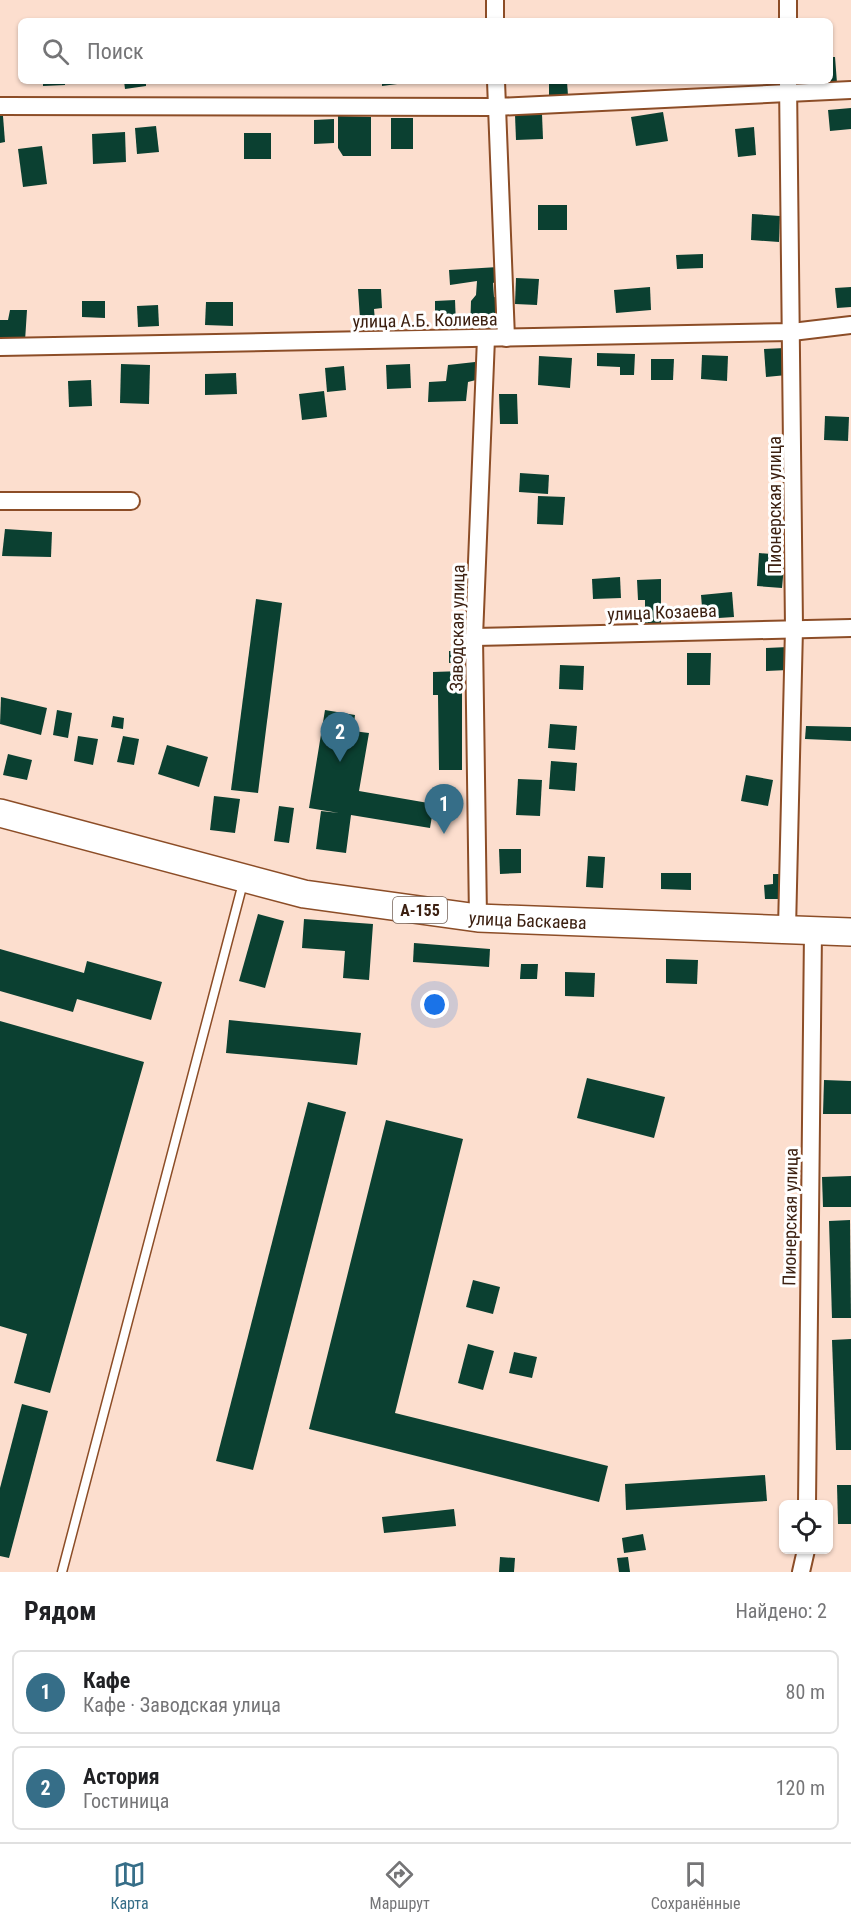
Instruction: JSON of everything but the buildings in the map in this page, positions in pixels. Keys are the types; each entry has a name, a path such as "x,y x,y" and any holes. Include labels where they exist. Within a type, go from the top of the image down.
{"main road":[{"name":"улица Баскаева","path":"0,813 304,894 478,918 851,932"}],"street":[{"path":"495,0 495,18"},
{"path":"788,0 788,18"},
{"path":"496,84 506,338"},
{"path":"0,106 496,107 788,87 851,90"},
{"name":"Пионерская улица","path":"788,87 807,1500"},
{"name":"улица А.Б. Колиева","path":"0,347 792,332 851,325"},
{"name":"Заводская улица","path":"478,918 474,637 486,338"},
{"path":"0,501 131,501"},
{"name":"улица Козаева","path":"474,637 851,628"},
{"path":"801,1572 805,1554"}],"lane":[{"path":"62,1572 244,879"}],"place":[{"name":"Астория","path":"340,762"},
{"name":"Кафе","path":"444,834"}]}
